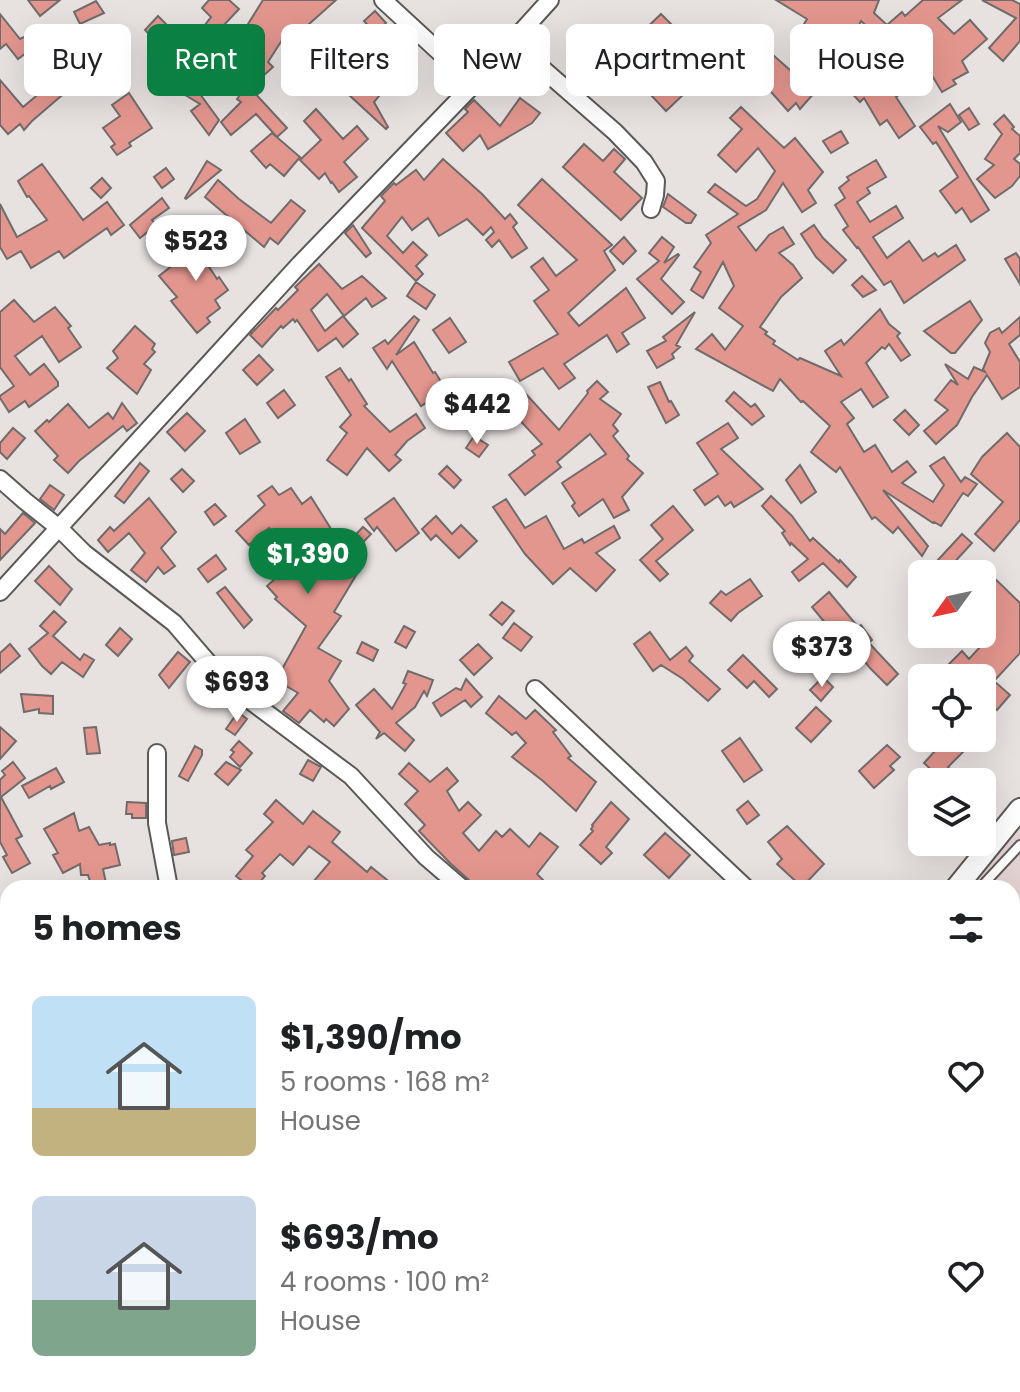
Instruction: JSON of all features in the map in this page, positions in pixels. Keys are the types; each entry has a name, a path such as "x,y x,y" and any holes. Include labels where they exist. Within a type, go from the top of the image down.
{"street":[{"path":"383,0 434,47"},
{"path":"528,24 550,0"},
{"path":"550,75 644,162 656,181 651,209"},
{"path":"0,592 300,264 462,96"},
{"path":"0,479 84,553 174,623 224,681 351,776 426,857 453,880"},
{"path":"535,689 738,880"},
{"path":"157,753 157,823 168,880"},
{"path":"970,880 1020,809"}],"lane":[{"path":"974,880 1020,845"}],"shaded area":[{"path":"1020,829 1020,880 976,880"}],"building":[{"path":"28,0 60,0 40,16"},
{"path":"209,0 229,0 239,9 225,24 206,24 211,17 202,8"},
{"path":"263,0 336,0 309,24 281,24 281,42 268,62 273,67 265,74 265,24 248,24"},
{"path":"776,0 879,0 874,13 886,24 864,24 861,21 860,24 804,24 807,19"},
{"path":"923,0 962,0 938,18 954,34 970,20 987,39 962,61 968,72 953,80 956,84 942,92 933,77 933,24 888,24 902,12 905,16"},
{"path":"982,0 1012,0 1020,4 1020,41 1003,61 989,48 1016,18"},
{"path":"96,1 104,13 80,24 74,12"},
{"path":"375,11 386,23 367,24 364,21"},
{"path":"0,14 20,39 24,37 24,54 18,59 6,44 0,49"},
{"path":"661,14 671,24 651,24"},
{"path":"158,16 166,24 151,24"},
{"path":"774,56 790,70 790,96 811,96 800,109 796,103 788,111 774,95"},
{"path":"0,80 23,107 36,96 61,96 24,130 20,124 8,134 0,125"},
{"path":"125,96 131,96 152,128 117,155 111,147 115,144 103,128 120,116 112,105"},
{"path":"187,96 201,96 219,120 209,135 191,111 200,104"},
{"path":"239,96 257,96 287,128 277,137 256,114 231,135 221,122 241,102 237,99"},
{"path":"350,96 379,96 374,102 388,127 386,129"},
{"path":"652,96 682,96 666,111"},
{"path":"854,96 898,96 915,126 899,138 887,120 880,125 864,98 860,102"},
{"path":"520,98 540,113 532,123 488,149 480,135 463,151 446,133 468,112 465,109 474,100 500,126"},
{"path":"950,104 961,122 948,132 938,126 989,210 971,222 962,208 956,213 940,191 958,177 936,142 933,144 920,127"},
{"path":"741,107 784,148 795,138 823,172 808,190 816,203 802,212 783,183 766,210 738,227 756,251 769,235 783,227 794,244 779,253 802,278 781,297 760,327 775,341 773,344 798,360 800,358 841,376 825,351 841,340 844,345 880,309 889,324 900,333 897,336 910,355 901,361 889,344 866,363 888,397 873,407 861,389 841,402 854,418 847,424 864,452 875,445 892,472 907,461 916,472 902,483 933,502 944,485 930,466 944,457 961,482 965,477 977,484 968,496 963,493 941,526 883,490 928,546 922,556 898,527 893,533 875,517 872,519 840,467 836,472 811,452 830,426 780,379 773,391 696,349 712,334 725,350 743,326 719,308 734,286 723,262 703,298 691,290 701,272 694,267 711,243 706,235 738,214 708,192 715,184 746,206 757,199 775,171 758,148 736,172 718,155 742,129 730,118"},
{"path":"969,108 979,124 969,130 959,115"},
{"path":"316,109 343,139 357,126 368,139 344,162 357,177 339,192 325,173 319,179 300,160 321,140 304,121"},
{"path":"1004,115 1020,136 1020,153 1014,159 1020,164 1020,176 995,198 977,179 994,165 985,159 1002,134 994,124"},
{"path":"841,131 848,143 831,153 823,141"},
{"path":"272,133 300,157 284,176 270,164 266,168 251,151"},
{"path":"584,144 603,161 614,149 625,159 614,172 642,198 621,220 563,167"},
{"path":"443,159 505,219 510,214 517,223 513,227 527,248 512,258 499,240 492,247 486,240 494,232 491,227 483,235 467,219 439,236 428,218 412,230 402,217 387,236 403,253 413,242 427,255 416,266 423,274 416,281 362,228 385,201 381,196 394,183 396,185 416,170 424,180"},
{"path":"876,160 886,177 867,188 870,193 857,202 870,222 896,206 903,218 873,237 887,258 909,241 923,261 935,253 938,257 956,245 965,260 904,303 891,281 884,285 843,230 848,226 835,205 845,198 839,188 849,180 847,177"},
{"path":"207,161 221,170 186,199 185,198"},
{"path":"42,164 83,220 107,202 124,225 111,235 107,228 64,258 59,251 31,268 21,251 7,259 0,247 0,204 17,237 47,220 18,181"},
{"path":"166,168 174,179 162,188 154,177"},
{"path":"102,178 111,188 101,198 91,188"},
{"path":"542,179 612,245 604,251 615,270 568,313 579,326 626,288 645,318 622,333 629,344 617,352 607,335 564,364 575,378 559,389 543,368 520,381 509,362 558,334 534,301 549,290 531,267 543,258 556,276 577,260 518,205"},
{"path":"218,180 271,223 291,200 305,211 278,244 270,238 264,247 205,197"},
{"path":"668,194 696,215 691,223 686,223 663,207"},
{"path":"162,198 169,208 152,220 156,225 140,238 130,225"},
{"path":"353,225 371,253 366,257 345,233"},
{"path":"814,225 846,260 833,273 816,257 801,234"},
{"path":"206,227 219,236 204,259 228,290 215,300 220,308 207,318 210,322 197,333 171,301 177,297 159,276 191,251"},
{"path":"624,237 636,251 623,264 610,251"},
{"path":"662,237 674,247 664,263 679,255 661,279 684,302 672,314 637,279 659,261 649,253"},
{"path":"1016,253 1020,259 1020,284 1005,259"},
{"path":"319,264 342,289 362,276 386,298 372,307 366,298 344,316 327,294 311,310 325,331 343,316 358,334 343,347 336,338 318,351 297,320 295,322 293,319 283,328 281,326 262,347 250,335 298,290 295,287"},
{"path":"862,276 876,290 863,297 852,285"},
{"path":"416,282 435,295 426,309 407,296"},
{"path":"14,300 34,322 55,307 71,326 68,328 81,347 59,362 42,336 15,356 30,375 44,364 58,386 29,407 25,401 9,412 0,398 14,386 0,367 0,312"},
{"path":"970,301 982,320 955,353 951,353 924,331"},
{"path":"695,312 676,345 680,347 672,354 674,358 657,368 647,351 666,341 663,337"},
{"path":"414,316 419,320 396,355 414,342 446,390 421,406 392,361 387,369 373,348 385,340 388,344"},
{"path":"1020,317 1020,335 1009,344 1020,362 1020,387 1002,399 987,375 957,425 936,444 924,431 948,410 935,400 951,380 958,385 945,364 968,379 974,367 985,372 983,369 990,352 985,343 990,333 999,328 1002,333"},
{"path":"450,318 466,342 449,353 433,330"},
{"path":"135,326 155,344 152,349 155,352 144,364 151,370 137,394 107,368 118,358 113,351"},
{"path":"259,355 273,370 257,385 243,370"},
{"path":"340,368 367,404 364,406 390,432 416,414 425,428 395,455 401,460 389,471 367,448 347,475 327,460 347,433 340,427 351,415 326,377"},
{"path":"597,381 608,392 600,399 621,414 613,425 618,431 613,436 629,456 627,459 643,473 622,497 629,510 614,518 603,499 579,516 562,483 606,454 590,434 557,462 561,467 525,495 509,475 535,455 532,451 542,444 502,401 515,382 559,430"},
{"path":"660,382 679,415 666,423 648,387"},
{"path":"284,390 295,405 278,418 267,403"},
{"path":"734,392 751,407 755,404 764,416 752,425 726,401"},
{"path":"122,403 137,423 127,431 123,426 68,473 54,460 58,456 35,431 68,404 89,428 108,413 113,419"},
{"path":"905,410 919,425 909,435 894,420"},
{"path":"187,413 205,431 185,451 167,432"},
{"path":"245,419 260,442 240,454 226,433"},
{"path":"728,423 738,438 721,449 763,489 734,507 731,502 725,506 718,496 705,505 694,490 718,474 697,443"},
{"path":"13,428 25,438 7,459 0,452 0,443"},
{"path":"1007,433 1020,447 1020,520 994,551 975,534 1003,502 971,474 982,457"},
{"path":"474,436 488,445 479,457 466,448"},
{"path":"140,463 149,471 124,503 115,496"},
{"path":"800,465 816,492 801,503 786,480"},
{"path":"447,466 461,480 454,488 439,474"},
{"path":"182,469 194,481 183,492 171,479"},
{"path":"50,485 64,495 54,510 40,499"},
{"path":"272,486 279,495 291,488 302,504 311,497 343,548 363,527 371,534 343,563 358,572 334,612 341,616 318,648 341,661 329,681 349,709 334,726 310,710 299,723 283,711 298,693 276,680 306,626 275,599 277,597 267,586 296,560 284,543 280,545 269,528 249,545 236,531 265,505 258,496"},
{"path":"771,496 792,516 810,541 813,538 856,577 847,587 823,563 799,581 792,572 808,559 790,545 782,533 785,531 762,506"},
{"path":"149,498 176,532 161,548 175,566 164,574 158,567 146,582 131,570 145,553 129,533 108,552 98,540 110,527 114,531"},
{"path":"394,498 419,533 396,551 377,527 374,531 365,519"},
{"path":"506,499 525,528 546,516 564,549 582,539 584,543 614,526 620,538 596,553 615,570 596,591 570,568 553,584 525,554 493,507"},
{"path":"215,504 226,516 214,525 205,512"},
{"path":"673,506 693,530 656,561 668,574 660,581 640,560 663,539 651,525"},
{"path":"23,513 35,523 0,560 0,529 5,534"},
{"path":"436,516 452,534 461,525 477,541 459,558 436,535 431,540 422,529"},
{"path":"962,534 972,543 956,560 938,560"},
{"path":"216,555 226,569 208,582 198,569"},
{"path":"49,566 72,589 60,605 35,581"},
{"path":"750,579 762,596 731,621 710,603 721,591 726,595"},
{"path":"996,580 1020,603 1020,653 996,679 996,664 949,664 962,651 969,659 979,648 996,648"},
{"path":"225,587 252,620 244,628 217,593"},
{"path":"829,592 858,627 861,625 872,640 869,643 898,674 887,685 836,625 831,630 812,607"},
{"path":"502,602 514,611 502,625 490,615"},
{"path":"54,611 66,622 53,636 80,660 84,654 94,660 83,677 62,662 51,674 29,649 48,633 40,626"},
{"path":"514,623 532,637 521,651 503,638"},
{"path":"404,626 415,632 406,648 395,642"},
{"path":"120,628 132,639 118,656 106,645"},
{"path":"650,632 670,660 686,647 693,656 689,661 720,689 708,701 661,665 653,671 634,644"},
{"path":"362,642 378,650 373,661 357,653"},
{"path":"10,644 20,656 0,673 0,653"},
{"path":"478,644 492,658 474,675 460,660"},
{"path":"178,652 190,662 169,688 159,675"},
{"path":"743,655 777,689 769,697 754,681 747,688 728,670"},
{"path":"408,671 433,680 427,696 424,691 415,707 396,723 414,740 405,751 384,733 376,739 380,732 356,705 374,689 392,709 406,684 403,683"},
{"path":"823,677 833,687 821,701 810,690"},
{"path":"466,679 482,697 471,707 465,700 441,716 433,703 456,688 461,690"},
{"path":"996,683 1010,695 996,709"},
{"path":"21,694 53,696 53,714 39,713 39,709 24,712"},
{"path":"499,696 526,719 535,710 556,730 553,732 571,756 568,758 596,782 576,811 512,757 526,743 516,732 512,735 486,713"},
{"path":"816,707 831,721 811,742 796,728"},
{"path":"238,712 247,719 235,735 226,729"},
{"path":"0,727 16,741 0,759"},
{"path":"96,727 100,753 87,754 84,728"},
{"path":"740,738 762,770 744,782 722,751"},
{"path":"239,741 252,753 240,767 230,757 234,752 231,750"},
{"path":"887,745 900,757 890,766 894,770 874,788 859,771"},
{"path":"195,746 202,750 202,755 188,781 179,776"},
{"path":"934,752 963,752 949,768 929,768 924,763"},
{"path":"308,760 321,767 313,781 300,774"},
{"path":"13,762 25,778 1,797 22,836 16,839 30,863 12,873 3,857 7,855 0,842 0,780 5,775 2,771"},
{"path":"226,762 241,770 228,785 215,774"},
{"path":"409,763 430,782 447,768 458,781 447,791 459,811 468,802 481,815 463,833 479,851 496,831 502,837 510,829 529,847 540,833 558,847 537,874 543,880 469,880 419,831 425,825 405,804 418,791 399,774"},
{"path":"56,768 64,782 29,798 22,786"},
{"path":"276,800 303,824 313,811 340,832 332,842 367,872 371,867 387,880 315,880 330,862 309,846 293,865 280,854 262,873 265,876 262,880 241,880 236,876 253,856 246,850 273,822 264,814"},
{"path":"748,801 759,815 747,824 737,810"},
{"path":"127,802 146,803 146,818 132,818 132,814 126,814"},
{"path":"611,802 629,819 606,847 612,853 601,864 580,845"},
{"path":"74,813 79,831 89,827 99,845 115,844 120,865 103,869 105,880 90,880 88,875 81,875 80,864 63,873 53,855 58,853 44,829"},
{"path":"787,826 824,864 809,880 794,880 777,864 782,859 768,842"},
{"path":"665,833 690,855 669,878 644,855"},
{"path":"186,838 189,852 174,855 172,841"}]}
